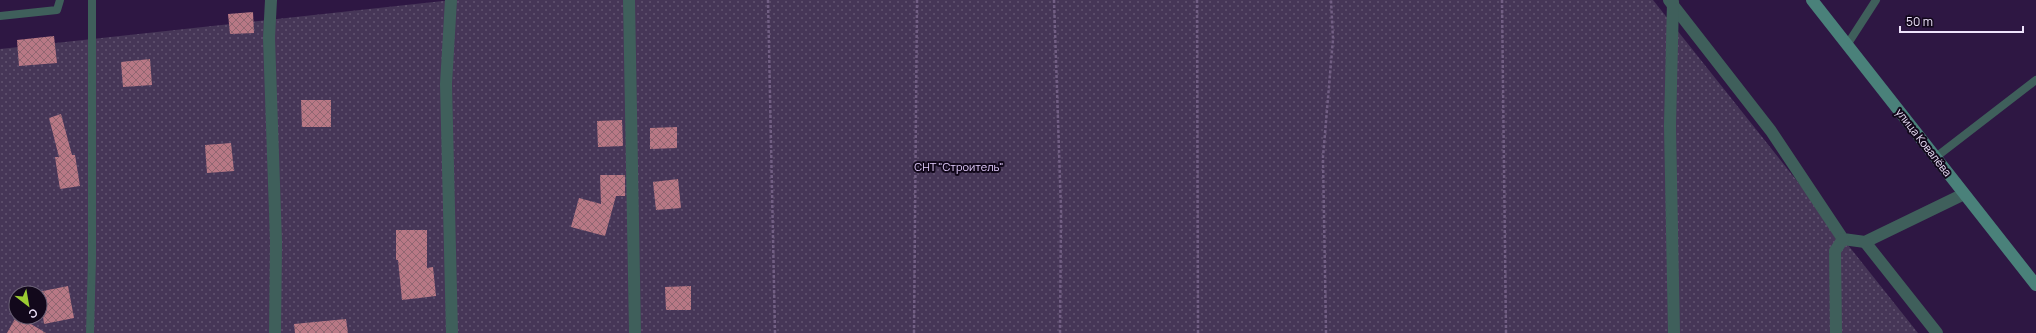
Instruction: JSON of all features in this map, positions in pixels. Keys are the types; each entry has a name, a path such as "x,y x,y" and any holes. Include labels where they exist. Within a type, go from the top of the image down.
{"street":[{"path":"271,0 269,38 276,242 275,333"},
{"path":"451,0 446,84 452,333"},
{"path":"629,0 635,333"},
{"name":"улица Ковалёва","path":"1812,0 2036,284"},
{"path":"1672,1 1771,131 1843,239 1865,242 1964,194"},
{"path":"1672,1 1670,126 1674,333"},
{"path":"1836,333 1835,251 1843,239"},
{"path":"1865,242 1937,333"}],"lane":[{"path":"0,16 57,10 60,0"},
{"path":"90,333 92,259 92,0"},
{"path":"1847,45 1876,0"},
{"path":"1936,157 2036,80"}],"path":[{"path":"768,0 775,333"},
{"path":"914,333 917,0"},
{"path":"1054,0 1061,210 1060,333"},
{"path":"1197,0 1198,333"},
{"path":"1326,333 1323,157 1333,39 1331,0"},
{"path":"1502,0 1506,333"}],"green space":[{"name":"СНТ \"Строитель\"","path":"452,0 1653,0 1918,333 0,333 0,49"}],"building":[{"path":"253,12 254,33 230,34 228,14"},
{"path":"54,36 57,63 19,66 17,40"},
{"path":"150,59 152,85 123,87 121,62"},
{"path":"301,100 331,100 331,127 302,127"},
{"path":"61,114 72,155 75,155 80,186 60,189 55,157 59,157 49,118"},
{"path":"622,120 623,146 598,147 597,121"},
{"path":"677,127 677,148 650,149 650,128"},
{"path":"231,143 234,171 207,173 205,145"},
{"path":"600,175 625,175 625,196 616,196 605,236 571,227 579,198 601,204"},
{"path":"678,179 681,208 656,210 653,182"},
{"path":"396,230 427,230 427,268 433,267 436,296 402,300 398,260 396,260"},
{"path":"68,286 74,318 48,323 48,290"},
{"path":"691,286 691,310 666,310 665,287"},
{"path":"346,319 348,333 295,333 294,324"},
{"path":"12,325 32,325 46,333 7,333"}]}
